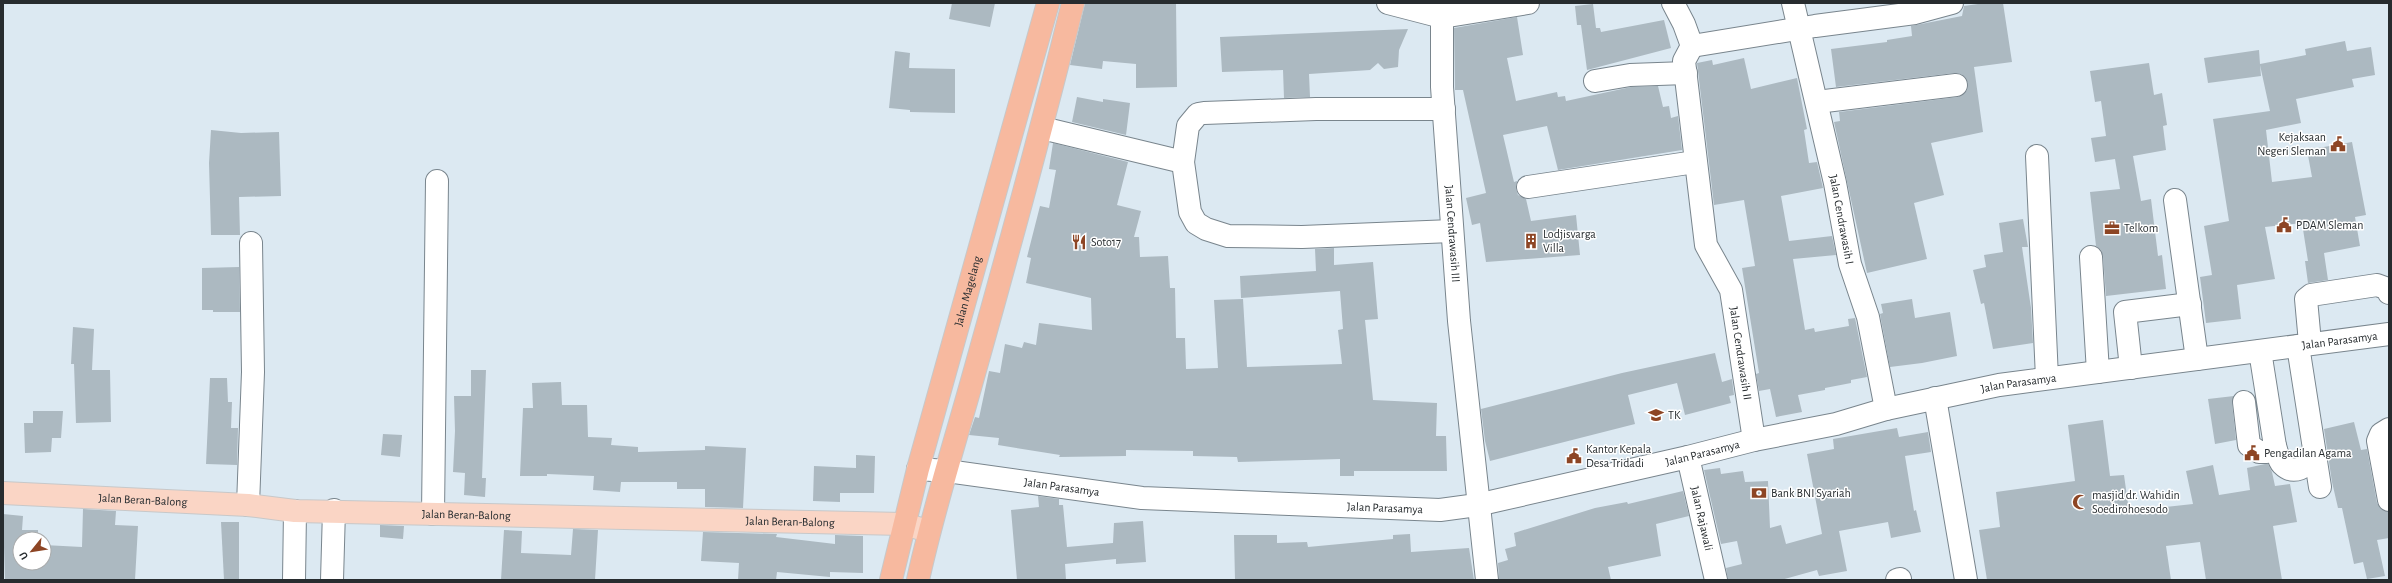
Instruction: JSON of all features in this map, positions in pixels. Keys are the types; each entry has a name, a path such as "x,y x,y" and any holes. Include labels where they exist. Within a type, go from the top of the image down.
{"highway":[{"name":"Jalan Magelang","path":"891,580 918,469 1048,3"},
{"path":"918,580 928,531 947,471 1042,128 1073,3"}],"main road":[{"name":"Jalan Beran-Balong","path":"3,493 248,505 295,511 334,510 433,514 904,524 928,531"}],"street":[{"path":"1388,3 1442,10 1528,3"},
{"path":"1673,3 1684,24 1692,46 1800,28 1915,13 1952,3"},
{"name":"Jalan Cendrawasih I","path":"1793,3 1835,183 1850,264 1868,317 1886,409"},
{"name":"Jalan Cendrawasih III","path":"1442,10 1440,44 1459,321 1477,505 1482,528 1487,580"},
{"name":"Jalan Cendrawasih II","path":"1692,46 1684,61 1706,245 1731,290 1754,440"},
{"path":"1595,81 1630,75 1686,73"},
{"path":"1817,102 1956,86"},
{"path":"1444,109 1316,109 1204,112 1198,114 1188,126 1183,162 1188,203 1196,223 1206,229 1228,236 1302,237 1452,231"},
{"path":"1042,128 1183,162"},
{"path":"2037,156 2047,378"},
{"path":"1528,187 1695,162"},
{"path":"433,514 437,181"},
{"path":"2175,200 2197,359"},
{"path":"248,505 253,372 251,244"},
{"path":"2092,258 2098,372"},
{"path":"2320,487 2314,456 2304,345 2306,299 2311,295 2377,285 2388,290 2389,293"},
{"path":"2131,368 2125,312 2190,304"},
{"name":"Jalan Parasamya","path":"918,469 947,471 1142,498 1426,510 1477,505 1688,457 1754,440 1836,424 1886,409 1998,385 2389,334"},
{"path":"2260,350 2275,446 2281,463 2291,468 2302,470 2308,466 2314,456"},
{"path":"1935,398 1966,580"},
{"path":"2244,402 2249,445 2258,452 2267,452 2275,446"},
{"path":"2389,429 2381,434 2378,441 2389,500"},
{"name":"Jalan Rajawali","path":"1688,457 1716,580"},
{"path":"332,580 334,510"},
{"path":"294,580 295,511"}],"building":[{"path":"952,3 995,3 990,27 949,19"},
{"path":"1085,3 1176,3 1177,87 1136,88 1136,64 1103,61 1102,69 1070,65"},
{"path":"1985,3 2003,3 2012,62 1974,67 1983,132 1931,143 1944,195 1914,203 1927,259 1867,273 1834,122 1840,121 1839,112 1958,97 1967,90 1968,83 1961,74 1954,73 1836,87 1831,49 1887,42 1887,40 1912,36 1911,26 1962,16 1964,6"},
{"path":"1593,4 1596,28 1600,28 1601,32 1664,20 1671,48 1587,70 1581,25 1577,25 1575,6"},
{"path":"1517,17 1523,55 1507,58 1516,101 1557,92 1558,97 1565,96 1566,101 1631,87 1658,86 1663,107 1669,106 1671,118 1678,116 1682,150 1558,170 1547,126 1503,135 1514,182 1517,181 1516,189 1518,195 1526,199 1531,221 1576,215 1580,255 1486,262 1480,223 1472,225 1466,198 1486,193 1463,90 1455,90 1454,28"},
{"path":"1408,29 1399,50 1398,67 1384,69 1378,63 1370,70 1309,74 1310,97 1284,98 1283,70 1222,72 1220,37"},
{"path":"2345,41 2347,51 2371,47 2375,75 2352,79 2354,87 2296,99 2301,123 2266,130 2272,182 2312,177 2307,150 2352,142 2366,215 2355,217 2360,246 2324,253 2328,280 2308,283 2305,261 2308,261 2302,223 2265,227 2275,279 2237,285 2241,319 2206,323 2200,277 2212,275 2204,226 2229,221 2213,119 2270,111 2260,65 2261,76 2208,83 2204,58 2259,50 2260,64 2306,55 2305,49"},
{"path":"895,51 910,53 909,68 955,69 955,113 910,112 910,110 889,108"},
{"path":"1744,58 1751,89 1797,78 1807,129 1804,130 1809,163 1817,162 1823,188 1781,196 1789,241 1832,236 1836,255 1793,259 1805,330 1814,328 1815,332 1849,326 1848,319 1855,318 1867,377 1851,380 1851,383 1825,388 1825,390 1798,395 1802,412 1776,417 1770,389 1759,391 1756,374 1759,373 1742,268 1755,266 1744,200 1714,205 1697,63 1712,60 1713,65"},
{"path":"2149,63 2154,95 2162,93 2167,125 2163,126 2166,150 2133,156 2141,201 2151,199 2158,256 2162,255 2166,289 2106,296 2103,256 2101,250 2096,246 2090,192 2120,189 2115,159 2095,162 2091,138 2106,136 2101,101 2095,102 2090,71"},
{"path":"1077,97 1103,102 1103,99 1130,103 1126,135 1072,122"},
{"path":"211,130 241,133 279,132 281,196 239,197 240,235 211,235 209,163"},
{"path":"1053,143 1128,162 1117,205 1141,211 1134,237 1139,237 1140,257 1168,256 1170,288 1175,288 1176,338 1185,338 1186,369 1218,368 1214,300 1243,299 1247,367 1342,364 1338,330 1343,329 1340,291 1241,298 1240,276 1316,271 1315,249 1334,248 1334,265 1373,262 1378,319 1365,320 1373,400 1437,403 1436,436 1446,436 1447,471 1354,471 1354,476 1340,476 1340,459 1238,462 1237,457 1193,456 1193,451 1126,450 1126,456 1059,457 1060,455 998,445 999,438 969,435 975,417 979,418 989,371 1000,373 1005,344 1022,348 1024,342 1036,345 1039,323 1092,330 1091,298 1026,283 1031,258 1027,257 1040,206 1049,208 1056,170 1049,169"},
{"path":"2023,219 2028,247 2022,247 2031,308 2033,343 1993,349 1984,303 1981,304 1973,270 1986,267 1984,255 2003,252 1999,223"},
{"path":"239,267 240,312 213,312 213,310 202,310 202,268"},
{"path":"1912,299 1915,318 1950,312 1957,356 1922,363 1890,367 1880,314 1883,313 1881,304"},
{"path":"73,327 94,329 92,370 110,370 111,422 76,423 74,364 71,364"},
{"path":"1715,353 1722,382 1732,379 1734,395 1729,396 1731,403 1685,415 1677,383 1628,395 1635,424 1490,461 1485,441 1481,409 1622,373"},
{"path":"471,370 486,370 482,478 486,478 485,497 464,495 465,473 453,472 455,431 454,396 471,396"},
{"path":"210,378 227,378 228,402 232,402 231,428 238,428 237,465 206,464"},
{"path":"561,382 562,405 587,405 588,437 612,438 611,445 638,447 638,452 705,450 705,446 746,448 743,508 705,507 705,489 677,489 677,482 621,482 620,492 593,490 594,476 547,474 547,476 520,476 523,408 533,408 532,383"},
{"path":"2234,396 2232,403 2236,440 2215,444 2208,399"},
{"path":"33,411 63,411 61,438 52,438 51,452 25,453 24,423 33,423"},
{"path":"2103,420 2110,476 2124,475 2129,511 2193,504 2186,471 2213,465 2219,495 2250,490 2247,468 2268,464 2272,472 2275,486 2290,484 2297,522 2273,526 2282,580 2206,580 2200,542 2166,546 2171,580 1987,580 1979,530 2000,527 1996,492 2075,481 2068,425"},
{"path":"2354,422 2361,450 2367,449 2377,503 2380,508 2389,512 2389,538 2377,540 2385,576 2367,579 2363,562 2354,564 2342,508 2338,508 2332,482 2324,429"},
{"path":"1897,428 1899,437 1928,432 1931,452 1905,456 1914,511 1916,510 1921,532 1891,538 1888,522 1839,531 1847,571 1819,576 1817,570 1781,580 1728,580 1726,568 1742,564 1737,541 1721,544 1704,470 1720,468 1721,474 1743,471 1745,482 1768,481 1770,528 1781,525 1786,544 1822,534 1807,454 1834,449 1833,439"},
{"path":"383,434 402,435 400,457 381,455"},
{"path":"856,455 875,456 874,493 840,493 840,502 813,501 814,466 856,468"},
{"path":"1683,491 1689,516 1656,524 1661,556 1608,567 1611,580 1499,580 1498,563 1508,560 1505,549 1516,546 1514,533 1595,508 1627,502 1628,504"},
{"path":"1038,496 1059,499 1059,505 1063,505 1067,547 1113,543 1114,523 1143,521 1146,562 1116,564 1116,559 1065,564 1066,580 1017,580 1011,510 1039,507"},
{"path":"83,509 116,511 115,525 138,526 135,580 5,580 3,514 23,516 22,530 38,530 12,531 12,571 52,571 52,545 82,547"},
{"path":"221,522 239,522 239,580 224,580"},
{"path":"380,525 404,526 403,539 380,537"},
{"path":"573,529 598,530 595,580 501,580 504,530 522,531 521,553 571,555"},
{"path":"703,532 777,534 776,537 835,544 835,535 863,536 863,573 830,572 830,577 777,572 776,580 738,580 739,563 701,561"},
{"path":"1410,534 1411,552 1469,548 1474,580 1235,580 1234,535 1277,535 1277,543 1307,542 1308,547 1393,539 1393,535"}],"place":[{"name":"Kejaksaan Negeri Sleman","path":"2338,144"},
{"name":"PDAM Sleman","path":"2284,225"},
{"name":"Telkom","path":"2112,228"},
{"name":"Lodjisvarga Villa","path":"1531,241"},
{"name":"Soto17","path":"1079,242"},
{"name":"TK","path":"1656,415"},
{"name":"Pengadilan Agama","path":"2252,453"},
{"name":"Kantor Kepala Desa Tridadi","path":"1574,456"},
{"name":"Bank BNI Syariah","path":"1759,493"},
{"name":"masjid dr. Wahidin Soedirohoesodo","path":"2080,502"}]}
